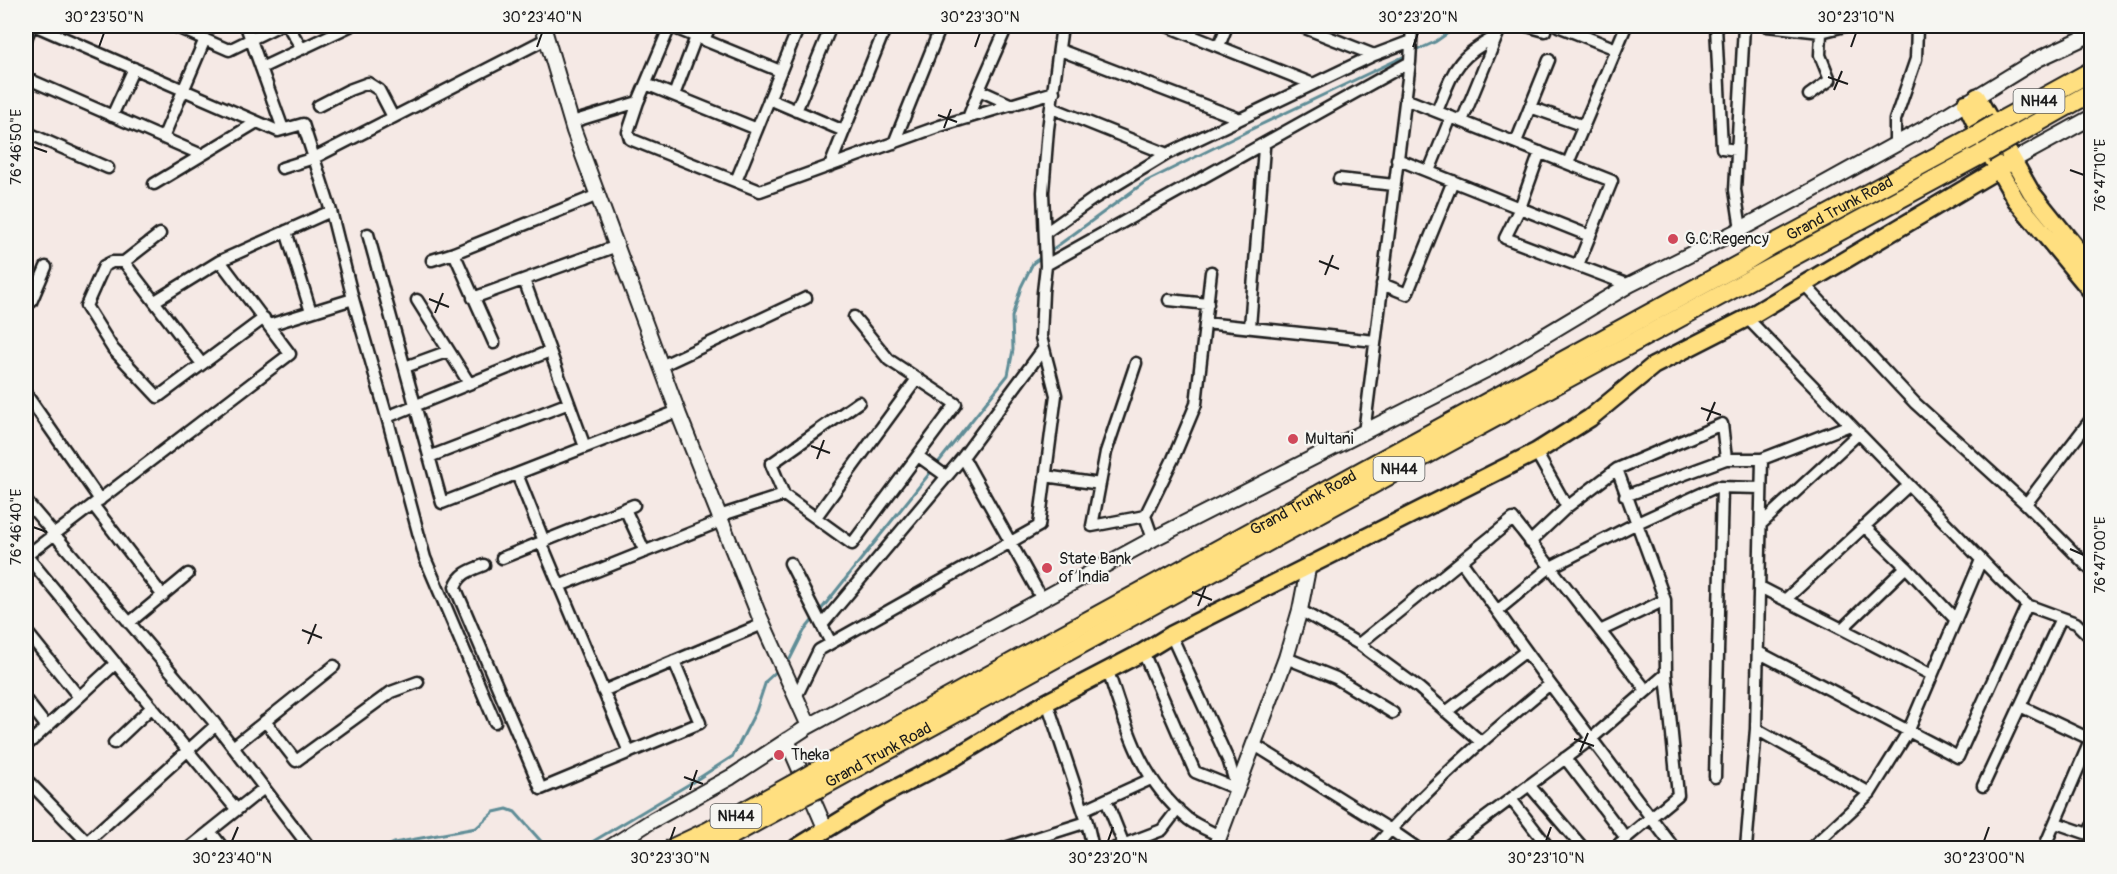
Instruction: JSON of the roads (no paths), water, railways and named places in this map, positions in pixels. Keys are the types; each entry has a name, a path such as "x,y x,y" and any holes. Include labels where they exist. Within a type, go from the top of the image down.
{"highway":[{"name":"Grand Trunk Road","path":"708,849 807,785 1072,629 1997,123 2087,84"},
{"name":"Grand Trunk Road","path":"673,849 807,785 1402,468 1984,153 2010,138 2087,84"}],"main road":[{"path":"1972,100 2005,165 2016,200 2091,292"},
{"path":"2005,165 2031,192 2091,268"},
{"path":"796,849 879,797 952,759 1047,702 1171,635 1536,452 1590,418 1653,366 1747,318 2005,165"}],"street":[{"path":"26,39 32,26"},
{"path":"36,26 278,131 303,124 331,211 425,558 495,722"},
{"path":"174,26 229,50 278,26"},
{"path":"246,26 283,129"},
{"path":"288,26 302,49"},
{"path":"261,68 350,26"},
{"path":"780,71 670,26 638,102 628,132 630,139 760,191 968,118 1054,92"},
{"path":"674,95 700,39 710,26"},
{"path":"736,181 799,26"},
{"path":"796,111 831,26"},
{"path":"830,166 886,26"},
{"path":"894,143 940,29 921,26"},
{"path":"968,118 1008,26"},
{"path":"796,697 819,650 1039,526 1056,395 1041,337 1046,263 1043,192 1062,26"},
{"path":"1167,26 1313,84"},
{"path":"1219,46 1227,26"},
{"path":"1300,26 1374,55"},
{"path":"1364,433 1411,60 1412,26"},
{"path":"1462,121 1501,26"},
{"path":"1527,26 1545,31"},
{"path":"1558,26 1617,49"},
{"path":"1568,163 1626,26"},
{"path":"1716,26 1722,148 1737,150"},
{"path":"1741,229 1735,190 1744,26"},
{"path":"1767,26 1821,32 1845,26"},
{"path":"1895,140 1895,120 1916,59 1917,26"},
{"path":"2078,26 2090,34"},
{"path":"282,168 314,158 393,117 544,32 572,123 678,411 763,624 809,726"},
{"path":"1809,95 1830,80 1820,55 1821,32"},
{"path":"609,849 653,820 731,777 809,726 1153,539 1492,367 1629,285 1741,229 1972,100 2038,59 2090,34"},
{"path":"1437,111 1459,63 1474,48 1497,36"},
{"path":"163,138 205,39"},
{"path":"1045,233 1093,198 1167,154 1374,55 1411,44"},
{"path":"1060,50 1240,119"},
{"path":"1046,263 1411,60"},
{"path":"1516,142 1549,60"},
{"path":"112,116 134,68"},
{"path":"26,78 202,155"},
{"path":"318,106 368,83 379,90 393,117"},
{"path":"646,84 757,129"},
{"path":"979,90 1012,105"},
{"path":"769,99 844,132"},
{"path":"1405,99 1612,181 1578,265"},
{"path":"572,123 638,102"},
{"path":"1530,107 1584,126"},
{"path":"1052,108 1167,154"},
{"path":"1429,171 1450,117"},
{"path":"2005,165 2091,117"},
{"path":"154,184 257,122"},
{"path":"26,132 108,168"},
{"path":"1250,327 1264,148"},
{"path":"1540,152 1520,208 1505,238 1629,285"},
{"path":"1397,159 1590,236"},
{"path":"1339,179 1394,185"},
{"path":"1382,284 1407,294 1453,181"},
{"path":"432,260 598,195"},
{"path":"155,301 220,261 331,211"},
{"path":"286,231 311,312"},
{"path":"160,234 124,262 112,262 104,266 86,306 114,349 158,396 266,322 311,312 353,299"},
{"path":"368,234 442,503 678,411"},
{"path":"473,298 617,246"},
{"path":"454,253 494,343"},
{"path":"220,261 290,354 26,556 237,810"},
{"path":"124,262 202,364"},
{"path":"26,305 31,302 46,267"},
{"path":"1153,539 1145,516 1173,459 1196,404 1212,272"},
{"path":"524,280 585,447"},
{"path":"1804,284 1915,403 2026,504 2091,571"},
{"path":"661,366 806,298"},
{"path":"417,300 469,383"},
{"path":"1169,300 1208,304"},
{"path":"854,317 889,360 956,404 922,459 852,544 784,495 771,464 859,402"},
{"path":"1747,318 2027,605 2076,623 2091,639"},
{"path":"1205,322 1375,341"},
{"path":"821,623 944,474 963,457 1044,348"},
{"path":"405,367 449,351"},
{"path":"387,417 550,351"},
{"path":"1136,363 1106,452 1092,526 1145,516"},
{"path":"816,518 917,379"},
{"path":"26,394 96,502 163,596"},
{"path":"429,457 569,403"},
{"path":"2026,504 2091,418"},
{"path":"1530,542 1567,507 1617,469 1722,424 1726,459"},
{"path":"1625,496 1726,459 1762,459 1850,425"},
{"path":"1761,524 1859,433"},
{"path":"1536,452 1567,507"},
{"path":"963,457 1042,598"},
{"path":"922,459 944,474"},
{"path":"1746,849 1756,729 1762,459"},
{"path":"1614,849 1678,795 1666,674 1665,600 1635,524 1617,469"},
{"path":"517,474 559,586 629,752"},
{"path":"1045,476 1100,484"},
{"path":"1785,600 1909,485"},
{"path":"1497,611 1549,568 1635,524 1716,487 1761,488"},
{"path":"1715,777 1722,487"},
{"path":"559,586 784,495"},
{"path":"26,501 216,724 305,847"},
{"path":"502,558 629,507 645,552"},
{"path":"1359,644 1513,519 1646,690"},
{"path":"1864,525 1956,620"},
{"path":"1811,849 1870,793 1908,732 1982,560"},
{"path":"1461,561 1674,849"},
{"path":"790,563 831,643"},
{"path":"1108,671 1134,749 1151,779 1189,820 1218,842 1286,658 1300,610 1309,564"},
{"path":"484,565 464,573 455,586 541,789 700,723 674,662"},
{"path":"1842,629 1906,567"},
{"path":"129,623 188,574"},
{"path":"1760,587 1932,675"},
{"path":"1600,632 1665,600"},
{"path":"1758,652 1958,757 2027,605"},
{"path":"1300,610 1359,644 1419,687 1480,742"},
{"path":"1983,786 2061,618"},
{"path":"603,691 763,624"},
{"path":"26,631 79,698"},
{"path":"1171,635 1229,762 1237,789"},
{"path":"1446,712 1526,651"},
{"path":"1143,652 1195,772 1237,789"},
{"path":"1286,658 1336,678 1393,712"},
{"path":"26,746 116,663"},
{"path":"232,747 334,666"},
{"path":"1445,849 1591,739 1666,674"},
{"path":"265,721 296,761 390,692 418,682"},
{"path":"1374,849 1480,742 1550,684"},
{"path":"26,700 47,727"},
{"path":"1047,702 1087,822 1093,849"},
{"path":"114,743 152,706"},
{"path":"2020,706 2091,740 2044,849"},
{"path":"26,779 83,845 188,752 216,724"},
{"path":"1756,729 1870,793"},
{"path":"787,740 826,830"},
{"path":"1253,744 1391,830 1417,849"},
{"path":"1565,758 1626,838"},
{"path":"1083,810 1151,779"},
{"path":"1529,785 1583,849"},
{"path":"189,849 264,788"},
{"path":"1511,799 1549,849"},
{"path":"1106,800 1119,847 1162,830 1178,809"},
{"path":"1005,849 1087,822"},
{"path":"2056,823 2088,834 2091,826"},
{"path":"210,831 223,849"}],"waterway":[{"path":"1413,52 1435,42 1458,26"},
{"path":"1049,252 1145,182 1407,55"},
{"path":"785,664 790,659 804,631 1008,375 1013,350 1012,317 1021,287 1033,263 1043,256"},
{"path":"582,848 733,756 756,711 766,681 778,670"},
{"path":"383,848 394,843 476,828 494,812 507,809 515,812 547,848"}],"place":[{"name":"G.C.Regency","path":"1673,239"},
{"name":"Multani","path":"1293,439"},
{"name":"State Bank of India","path":"1047,568"},
{"name":"Theka","path":"779,755"}]}
